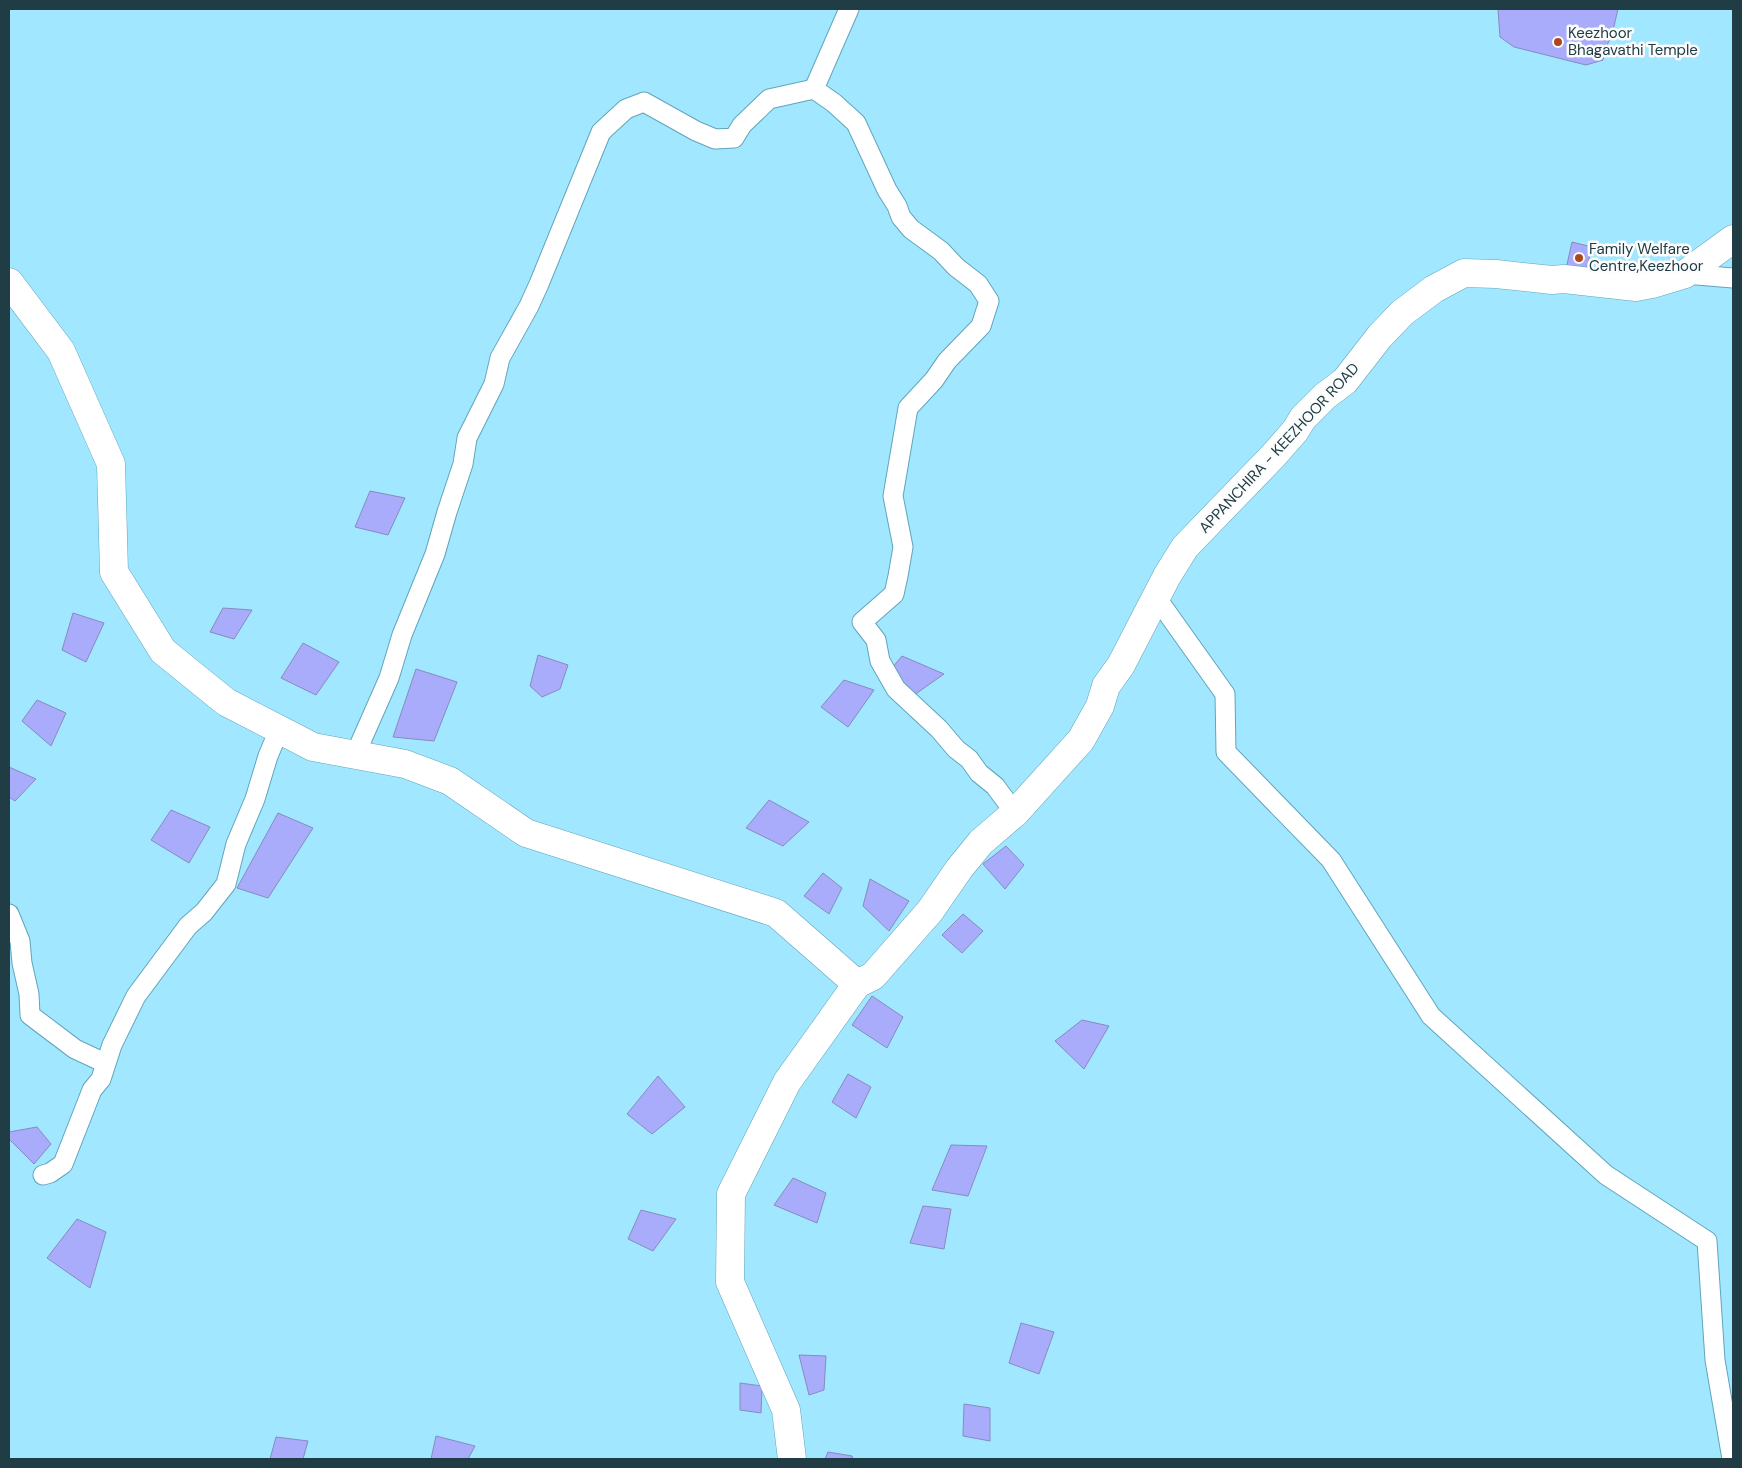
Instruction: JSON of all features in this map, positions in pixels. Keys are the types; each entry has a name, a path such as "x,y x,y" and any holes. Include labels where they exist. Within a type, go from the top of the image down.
{"main road":[{"name":"APPANCHIRA - KEEZHOOR ROAD","path":"857,984 873,976 930,911 959,869 981,842 1015,813 1081,740 1100,706 1106,686 1121,664 1185,547 1273,456 1295,431 1303,418 1325,396 1345,381 1380,336 1402,312 1434,290 1464,274 1496,274 1636,287 1685,274 1733,239"},
{"path":"9,282 61,351 111,464 114,572 163,651 226,702 313,748 405,764 450,781 526,833 776,914 857,984 787,1082 731,1194 730,1282 786,1410 792,1459"}],"street":[{"path":"814,89 849,9"},
{"path":"357,756 359,746 389,678 402,635 436,554 447,512 463,464 467,438 494,384 500,358 539,284 601,132 626,109 644,102 696,131 716,139 734,138 742,125 769,99 814,89 834,103 856,123 901,217 911,229 941,251 956,267 978,284 989,301 981,326 908,408 893,496 903,547 898,576 894,594 862,622 876,640 880,661 896,689 939,729 956,749 995,786 1015,813"},
{"path":"1685,274 1733,278"},
{"path":"1156,597 1225,694 1226,752 1331,860 1431,1016 1606,1174 1707,1241 1715,1360 1732,1459"},
{"path":"43,1175 50,1174 63,1164 92,1090 101,1079 105,1063 136,996 188,926 204,912 226,884 236,844 255,799 268,756 279,730"},
{"path":"9,914 20,941 22,963 29,994 30,1016 75,1049 105,1063"}],"building":[{"name":"Keezhoor Bhagavathi Temple","path":"1498,9 1618,9 1612,35 1606,47 1603,60 1586,65 1514,47 1500,37"},
{"name":"Family Welfare Centre,Keezhoor","path":"1572,242 1592,247 1585,273 1566,269"},
{"path":"370,491 405,498 388,535 355,527"},
{"path":"223,608 252,610 234,639 210,632"},
{"path":"73,613 104,623 86,662 62,650"},
{"path":"303,643 339,662 316,695 281,678"},
{"path":"538,655 568,665 560,689 542,697 530,686"},
{"path":"902,656 944,674 907,700 887,674"},
{"path":"416,669 457,682 434,741 393,737"},
{"path":"844,680 874,690 848,727 821,707"},
{"path":"37,700 66,713 51,746 22,721"},
{"path":"9,767 36,779 15,801 9,797"},
{"path":"769,800 809,822 783,846 746,828"},
{"path":"171,810 210,827 189,863 151,840"},
{"path":"278,813 313,828 268,898 237,888"},
{"path":"1006,846 1024,865 1005,889 983,864"},
{"path":"823,873 842,888 829,914 804,896"},
{"path":"870,879 909,901 889,931 863,906"},
{"path":"963,914 983,931 962,953 942,935"},
{"path":"872,996 903,1017 887,1048 852,1025"},
{"path":"1082,1020 1109,1026 1084,1069 1055,1041"},
{"path":"848,1074 871,1087 856,1118 832,1102"},
{"path":"658,1076 685,1107 652,1134 627,1114"},
{"path":"37,1127 51,1144 34,1164 9,1139 9,1132"},
{"path":"951,1145 987,1146 968,1196 932,1190"},
{"path":"793,1178 826,1193 817,1223 774,1205"},
{"path":"923,1206 951,1209 944,1249 910,1243"},
{"path":"641,1210 676,1219 653,1251 628,1239"},
{"path":"77,1219 106,1232 90,1288 47,1258"},
{"path":"1021,1323 1054,1332 1039,1374 1009,1363"},
{"path":"799,1355 826,1356 824,1390 809,1395"},
{"path":"740,1383 762,1386 761,1413 740,1410"},
{"path":"964,1404 990,1408 990,1441 963,1436"},
{"path":"436,1436 475,1446 468,1459 431,1459"},
{"path":"276,1437 308,1441 303,1459 270,1459"},
{"path":"828,1452 852,1456 853,1459 825,1459"}],"place":[{"name":"Keezhoor Bhagavathi Temple","path":"1558,42"},
{"name":"Family Welfare Centre,Keezhoor","path":"1579,258"}]}
